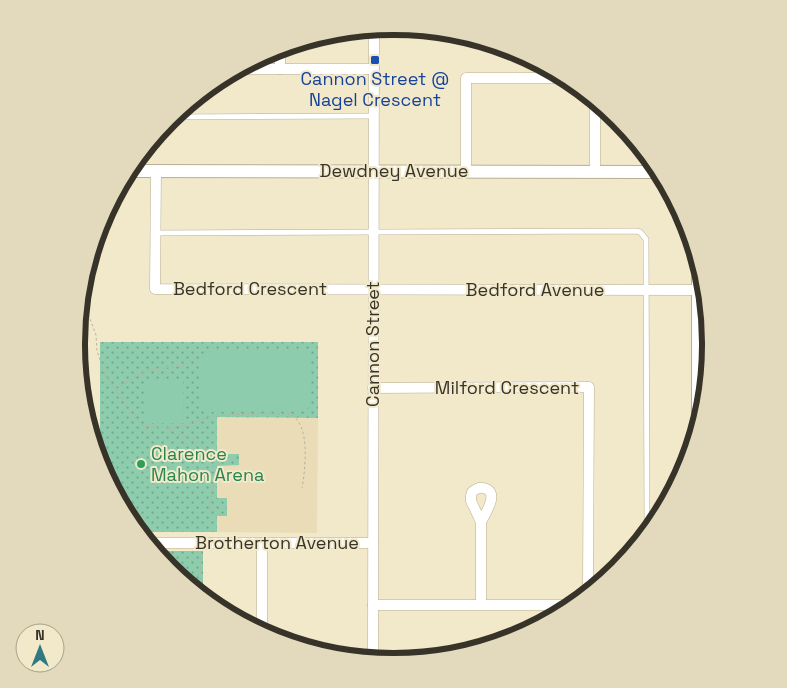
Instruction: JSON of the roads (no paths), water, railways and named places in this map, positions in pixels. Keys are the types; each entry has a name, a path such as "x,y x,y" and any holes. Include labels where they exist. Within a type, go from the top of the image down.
{"street":[{"name":"Cannon Street","path":"373,652 374,36"},
{"path":"280,57 280,69"},
{"path":"253,69 374,70"},
{"path":"466,171 466,78 551,78"},
{"path":"595,110 595,172"},
{"name":"Dewdney Avenue","path":"138,171 650,172"},
{"name":"Bedford Crescent","path":"156,171 155,289 373,289"},
{"name":"Bedford Avenue","path":"373,289 698,290"},
{"path":"698,291 698,397"},
{"name":"Milford Crescent","path":"373,388 589,387 588,584"},
{"path":"481,522 481,604"},
{"name":"Brotherton Avenue","path":"157,543 373,543"},
{"path":"262,543 262,623"},
{"path":"373,605 559,605"}],"lane":[{"path":"185,117 373,116"},
{"path":"155,233 636,230 640,232 646,239 647,520"}],"place":[{"name":"Cannon Street @ Nagel Crescent","path":"375,60"},
{"name":"Clarence Mahon Arena","path":"141,464"}]}
